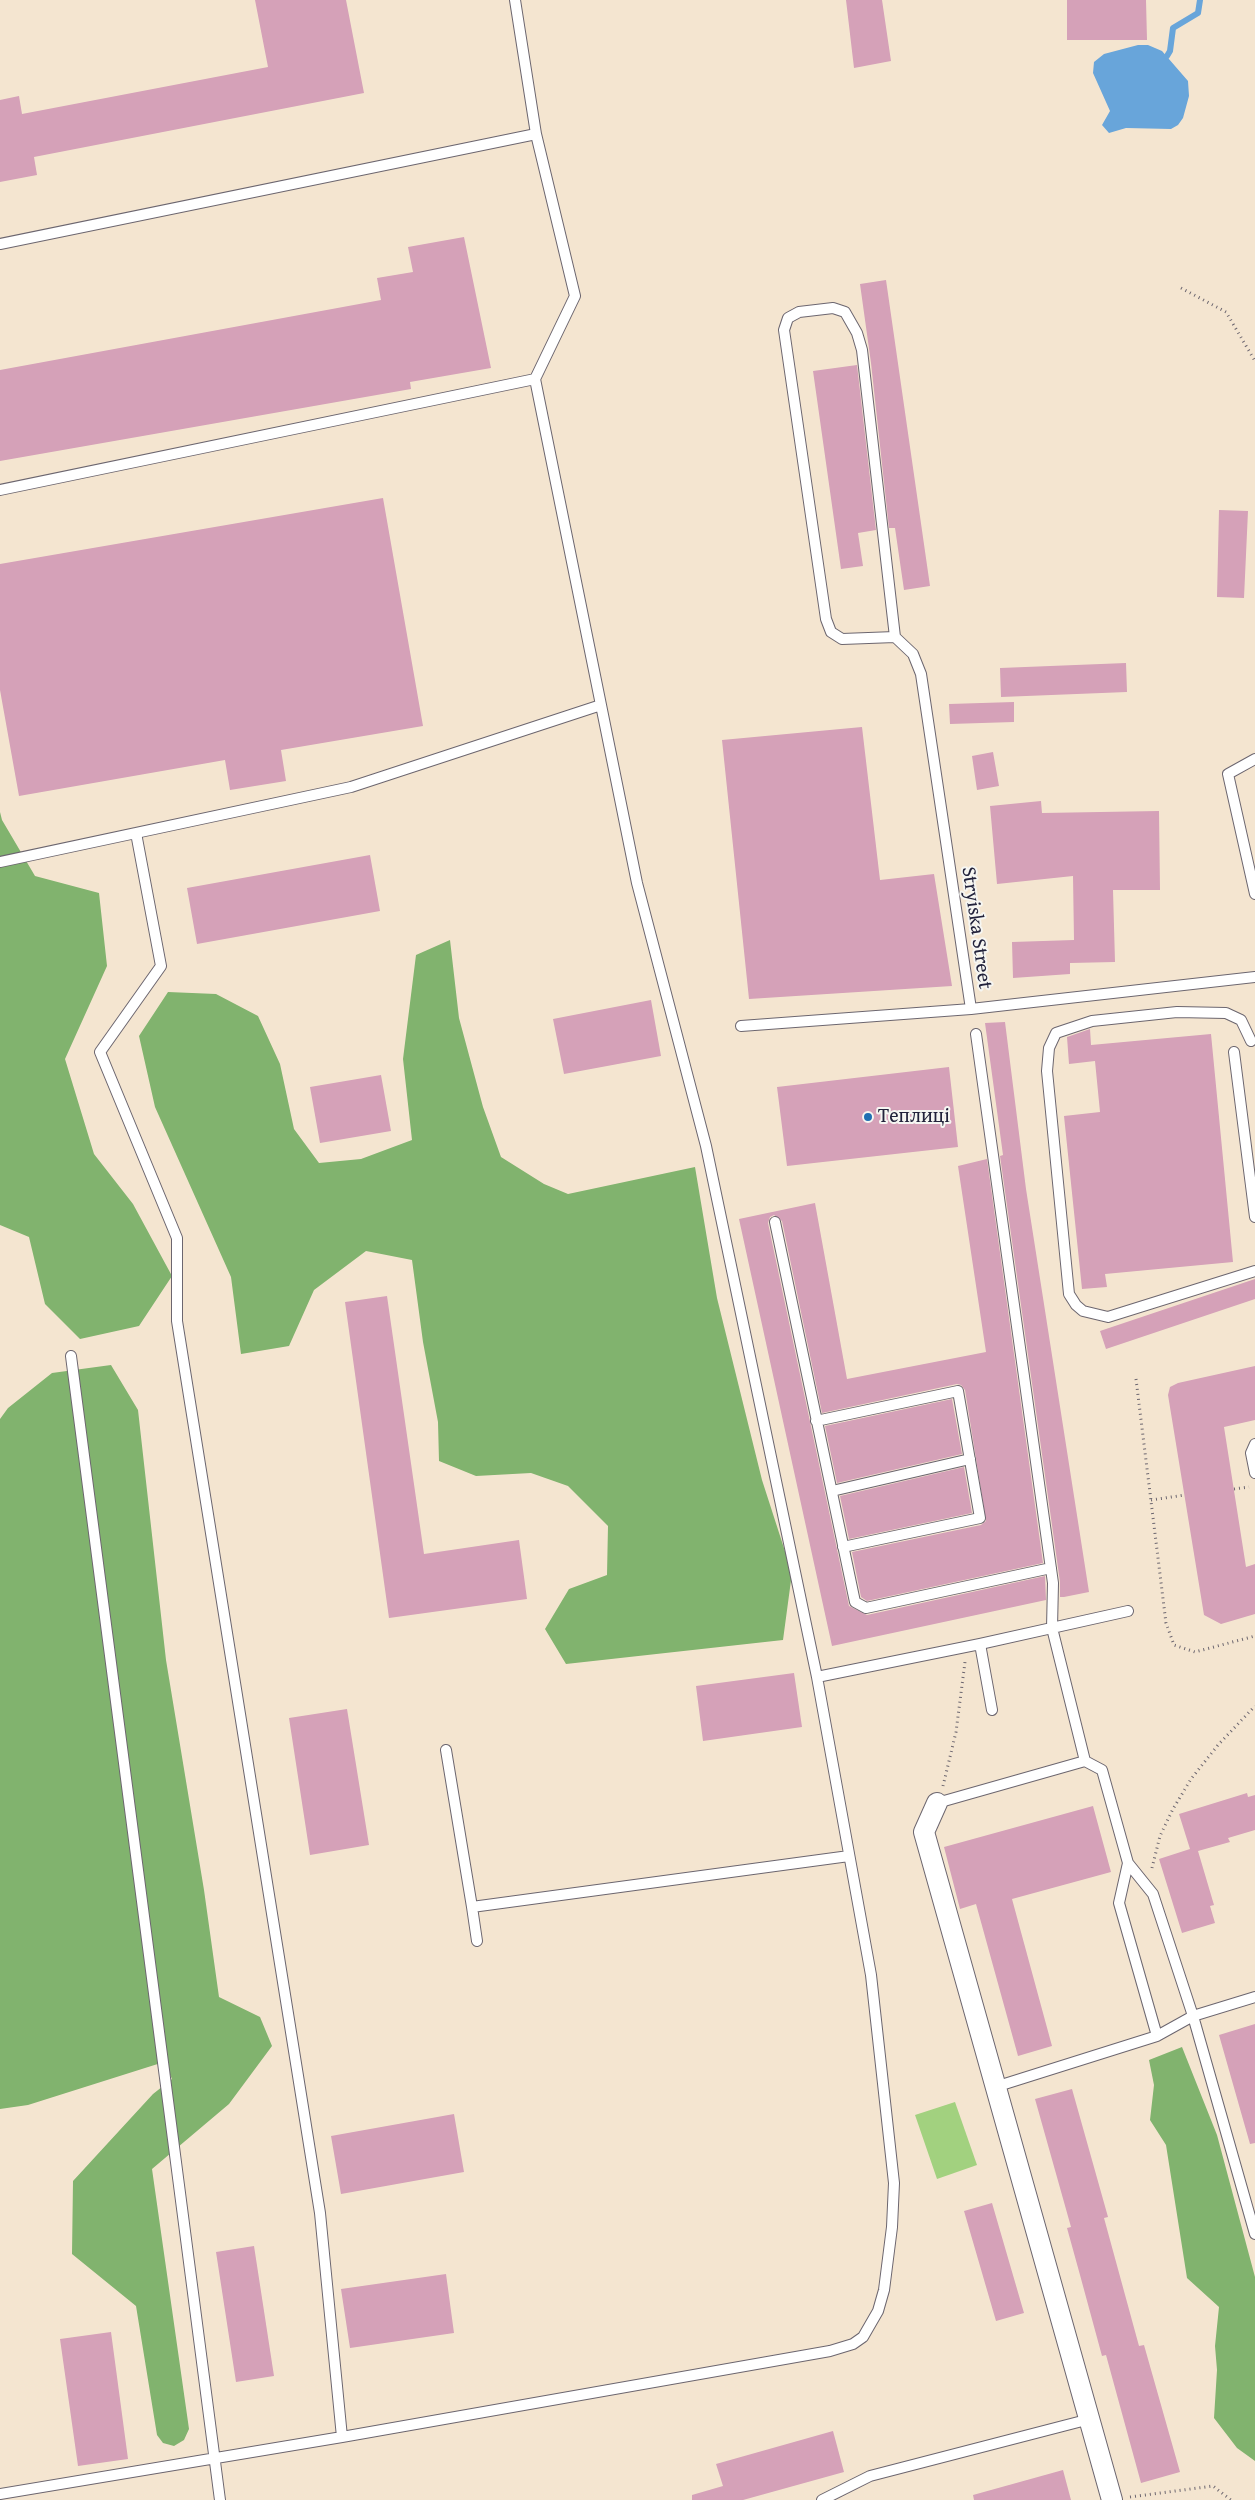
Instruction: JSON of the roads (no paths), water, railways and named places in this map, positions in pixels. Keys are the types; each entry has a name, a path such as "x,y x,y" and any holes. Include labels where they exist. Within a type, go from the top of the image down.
{"street":[{"path":"938,1803 924,1832 1112,2500"}],"lane":[{"path":"0,2494 342,2437 830,2351 853,2344 863,2337 878,2311 884,2290 890,2254 894,2183 871,1975 817,1677 706,1146 637,883 535,379 576,296 536,134 516,0"},
{"path":"0,244 536,134"},
{"path":"833,308 845,312 857,333 862,350 895,637 842,639 831,632 826,619 784,330 788,318 799,312 833,308"},
{"path":"0,490 535,379"},
{"name":"Stryiska Street","path":"895,637 913,654 921,674 971,1009 1255,977"},
{"path":"0,862 351,787 602,705"},
{"path":"1255,759 1228,774 1255,894"},
{"path":"136,833 161,966 100,1052 176,1238 177,1322 320,2213 342,2437"},
{"path":"741,1026 971,1009"},
{"path":"1250,1041 1241,1020 1226,1013 1177,1012 1092,1021 1056,1033 1049,1048 1047,1071 1069,1294 1076,1305 1083,1311 1108,1316 1255,1271"},
{"path":"976,1034 1050,1568 1052,1628 1085,1761"},
{"path":"1234,1052 1255,1217"},
{"path":"775,1222 855,1602 866,1608 1050,1568"},
{"path":"71,1356 220,2500"},
{"path":"816,1421 958,1391 980,1518 843,1547"},
{"path":"1255,1444 1251,1453 1255,1473"},
{"path":"832,1491 970,1459"},
{"path":"817,1677 980,1644 1128,1611"},
{"path":"980,1644 992,1710"},
{"path":"446,1750 477,1941"},
{"path":"938,1803 1085,1761 1102,1770 1128,1863 1153,1894 1193,2016 1255,2234"},
{"path":"472,1907 849,1856"},
{"path":"1128,1863 1119,1903 1157,2036"},
{"path":"995,2087 1157,2036 1193,2016 1255,1998"},
{"path":"822,2500 870,2476 1090,2419"}],"water":[{"path":"1138,45 1148,45 1162,51 1188,81 1189,96 1183,118 1178,125 1171,129 1126,128 1109,133 1102,125 1110,111 1093,73 1094,62 1104,54"}],"waterway":[{"path":"1167,56 1170,51 1173,28 1198,13 1200,0"}],"place":[{"name":"Теплиці","path":"868,1117"}]}
